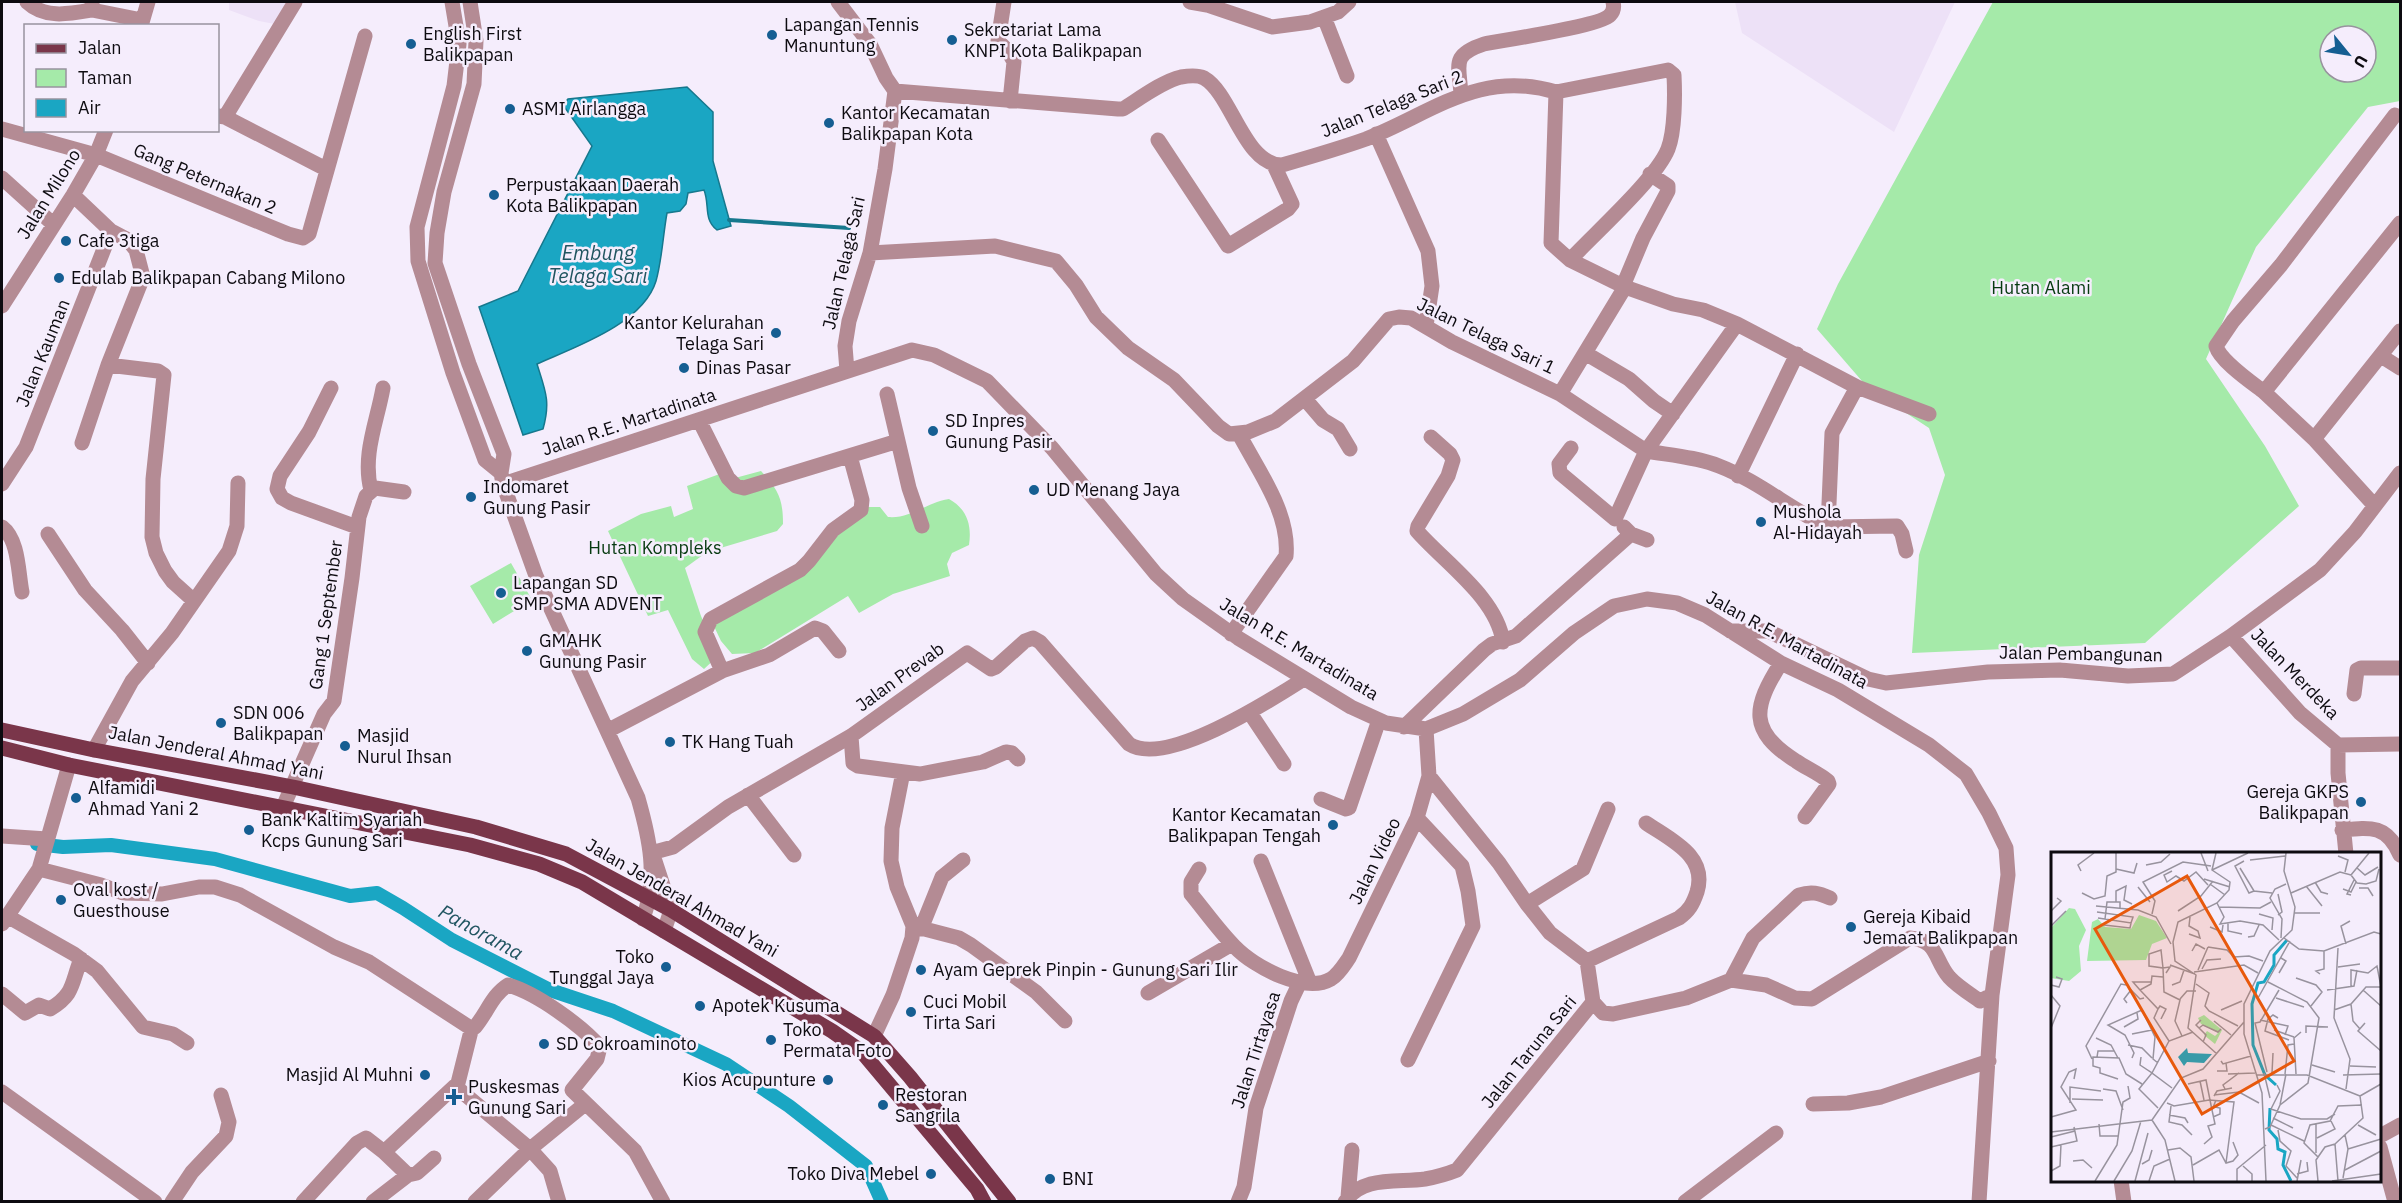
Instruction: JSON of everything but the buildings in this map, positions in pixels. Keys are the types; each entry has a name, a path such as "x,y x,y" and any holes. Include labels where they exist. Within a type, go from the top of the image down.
{"main road":[{"name":"Jalan Jenderal Ahmad Yani","path":"2,730 94,750 292,787 476,828 566,854 671,910 874,1036 910,1077 1009,1202"},
{"name":"Jalan Jenderal Ahmad Yani","path":"2,748 69,765 470,845 539,864 582,882 832,1031 862,1052 977,1189 984,1202"}],"street":[{"path":"27,2 34,8 64,15 92,6 141,23 148,2"},
{"path":"295,2 221,116 326,169 365,36"},
{"path":"452,2 459,44 454,86 417,227 418,261 453,373 485,460 502,479 536,576 609,730 638,798 651,853 671,910 664,931"},
{"path":"470,2 477,41 474,84 444,192 435,263 469,364 504,454 502,479"},
{"path":"838,2 870,44 886,78 895,91 1123,109 1175,79 1198,76 1214,86 1232,118 1261,157 1274,165 1292,204 1280,215 1228,246 1158,140"},
{"path":"1004,2 998,38 1014,62 1010,101"},
{"path":"1190,2 1272,27 1310,22 1338,12 1349,2"},
{"path":"1461,94 1460,60 1467,50 1484,44 1589,23 1609,16 1613,2"},
{"path":"1324,17 1347,76"},
{"path":"1570,260 1650,174 1668,149 1672,135 1673,72 1668,70 1557,92 1551,243 1570,260 1624,287 1673,304 1703,310 1737,324 1857,387 1929,414"},
{"name":"Jalan Telaga Sari 2","path":"1274,165 1282,165 1327,152 1376,134 1461,94 1515,85 1531,85 1557,92"},
{"name":"Jalan Telaga Sari","path":"847,371 845,346 870,253 885,169 895,91"},
{"path":"2374,505 2314,439 2225,359 2216,346 2233,321 2281,265 2395,115"},
{"name":"Gang Peternakan 2","path":"2,129 96,155 300,238 309,234 326,169"},
{"name":"Jalan Milono","path":"2,306 73,195 96,155 105,132"},
{"path":"1376,134 1428,251 1432,286 1426,326"},
{"path":"1560,394 1624,287 1643,238 1668,191 1665,183 1650,174"},
{"path":"2,178 53,224"},
{"path":"73,195 111,231 128,240 136,250 143,277 108,365 82,443"},
{"path":"2264,392 2400,223"},
{"name":"Jalan Kauman","path":"2,484 26,447 111,231"},
{"path":"870,253 995,246 1056,261 1076,285 1096,317 1128,348 1174,380 1218,426 1230,434 1239,435 1277,504 1287,532 1287,548 1286,556 1231,634"},
{"name":"Jalan Telaga Sari 1","path":"1239,435 1275,421 1305,399 1353,361 1389,319 1411,318 1452,342 1560,394 1646,451 1717,465 1828,527"},
{"path":"1615,519 1646,451 1737,324"},
{"path":"2314,439 2400,331"},
{"name":"Jalan R.E. Martadinata","path":"502,479 699,420 912,350 934,355 987,381 1052,448 1156,574 1183,600 1231,634 1304,679 1351,707 1379,720 1404,727 1426,729 1483,703 1520,680 1574,633 1614,606 1647,599 1677,603 1705,615 1781,663 1838,690 1929,745 1966,774 2006,848 2008,875 1992,995 1978,1202"},
{"path":"1585,353 1635,383 1654,401 1674,414"},
{"path":"1738,476 1797,354"},
{"path":"2381,356 2400,368"},
{"path":"108,365 158,370 164,375 153,488 152,537 156,553 165,571 173,582 193,600"},
{"path":"1857,387 1833,433 1828,527 1896,526 1902,534 1906,551"},
{"path":"331,388 309,432 280,476 277,489 282,498 291,503 357,526"},
{"path":"383,388 369,449 367,470 371,490 375,488 404,492"},
{"path":"887,393 909,488 922,526"},
{"path":"1305,399 1323,420 1338,429 1350,449"},
{"path":"699,420 728,478 739,487 748,487 898,441"},
{"path":"1431,437 1450,454 1453,460 1448,476 1417,531 1453,565 1484,603 1501,627 1503,642"},
{"path":"1571,448 1558,464 1560,472 1631,534 1647,540"},
{"path":"722,671 705,632 711,619 800,570 833,530 861,510 862,500 849,456"},
{"name":"Jalan Pembangunan","path":"1731,632 1768,631 1868,679 1886,683 1988,672 2036,670 2167,676 2180,671 2231,636 2320,570 2355,532 2400,473"},
{"path":"94,750 132,681 172,633 229,551 237,526 237,483"},
{"name":"Gang 1 September","path":"283,807 324,714 334,701 352,578 357,526 366,496 371,490"},
{"path":"2,527 9,533 13,542 22,592"},
{"path":"48,534 85,590 122,630 148,663"},
{"path":"1404,727 1484,650 1492,644 1516,636 1631,534"},
{"path":"609,730 722,671 769,655 815,628 823,631 839,651"},
{"name":"Jalan Merdeka","path":"2231,636 2300,713 2338,745 2400,744"},
{"name":"Jalan Prevab","path":"651,853 673,847 728,807 851,736 967,653 991,669 1025,641 1034,638 1129,744 1141,749 1161,747 1193,739 1250,713 1304,679"},
{"path":"1781,663 1766,686 1760,708 1760,724 1770,743 1828,781 1829,784 1804,817"},
{"path":"2354,694 2357,670 2361,668 2400,668"},
{"path":"1250,713 1284,764"},
{"path":"1321,799 1346,809 1349,808 1379,720"},
{"name":"Jalan Video","path":"1305,983 1329,981 1349,958 1417,818 1430,776 1426,729"},
{"path":"851,736 853,763 858,766 920,774 983,762 1006,752 1012,753 1018,759"},
{"path":"2338,745 2342,830 2346,852"},
{"path":"69,765 43,852 4,920 81,959 97,971 140,1024 149,1030 173,1034 187,1043"},
{"path":"903,772 892,828 891,861 897,887 917,928"},
{"path":"1430,776 1499,863 1550,933 1587,961 1678,918 1688,912 1693,903 1700,875 1694,859 1688,851 1646,822"},
{"path":"748,795 794,855"},
{"path":"1527,904 1583,869 1608,809"},
{"path":"1408,1060 1473,926 1462,866 1417,818"},
{"path":"2342,830 2374,828 2383,832 2399,848"},
{"path":"2,836 43,852 102,885 123,893 162,894 199,887 214,887 240,895 334,947 369,962 464,1026 475,1027 482,1020 493,999 508,985 522,989 587,1032 600,1047 597,1059 572,1090 635,1151 663,1202"},
{"path":"643,919 650,899 651,853"},
{"path":"874,1036 904,966 917,928 942,877 963,860"},
{"path":"1262,861 1305,983"},
{"path":"1199,869 1191,882 1191,894 1232,944 1269,972 1305,983"},
{"path":"1731,980 1753,938 1799,895 1807,892 1818,893 1830,898"},
{"path":"917,928 958,938 971,945 1036,992 1065,1021"},
{"path":"1593,1002 1603,1013 1613,1014 1686,998 1731,980 1766,985 1795,998 1812,999 1910,938 1922,939 1930,945 1949,977 1980,1001 1992,995"},
{"path":"1148,993 1232,944"},
{"path":"2,994 25,1013 39,1005 50,1009 62,1002 74,986 74,976 81,959"},
{"name":"Jalan Taruna Sari","path":"1347,1199 1356,1190 1373,1184 1423,1180 1457,1170 1593,1002 1587,961"},
{"name":"Jalan Tirtayasa","path":"1238,1202 1244,1187 1256,1108 1291,1001 1305,983"},
{"path":"457,1087 472,1027"},
{"path":"1813,1104 1848,1103 1881,1097 1989,1061"},
{"path":"384,1152 455,1086 457,1087"},
{"path":"457,1087 530,1149 550,1171 559,1202"},
{"path":"2,1092 155,1202"},
{"path":"172,1202 192,1172 211,1149 226,1136 229,1122 221,1095"},
{"path":"475,1202 530,1149 585,1104"},
{"path":"2381,1135 2400,1125"},
{"path":"1685,1202 1776,1133"},
{"path":"303,1202 357,1143 366,1138 408,1175"},
{"path":"1347,1199 1352,1150"},
{"path":"2381,1154 2395,1202"},
{"path":"373,1202 408,1175 417,1173 434,1158"},
{"path":"2121,1182 2124,1202"}],"shaded area":[{"path":"229,2 292,2 280,25 259,21 229,10"},
{"path":"1735,2 1955,2 1894,132 1742,33"}],"green space":[{"name":"Hutan Alami","path":"1993,2 2400,2 2400,101 2368,107 2256,247 2206,359 2265,446 2299,506 2145,643 1912,653 1919,555 1945,475 1929,428 1868,388 1817,329 1838,284"},
{"name":"Hutan Kompleks","path":"761,471 778,495 782,507 783,524 777,531 707,552 685,568 701,616 718,656 704,669 692,659 668,610 648,616 608,531 641,514 671,506 674,517 693,509 687,486 725,472 735,478"},
{"name":"Hutan Kompleks","path":"949,499 964,513 970,531 969,545 952,553 947,564 950,576 893,594 859,613 848,596 755,653 732,654 721,641 710,618 790,569 864,507 880,507 888,517 896,517"},
{"name":"Lapangan SD SMP SMA ADVENT","path":"511,563 532,600 493,624 470,586"}],"water":[{"name":"Embung Telaga Sari","path":"687,87 713,112 713,161 731,226 717,230 713,226 708,216 704,190 688,193 686,204 680,211 667,213 658,273 649,296 623,322 588,342 537,364 546,396 547,411 543,429 523,435 479,307 518,291 592,146 563,105 568,99"}],"waterway":[{"path":"729,220 849,228"},
{"name":"Panorama","path":"37,844 63,847 111,845 215,859 350,896 377,893 452,940 550,990 613,1011 726,1064 789,1106 866,1166 882,1202"}],"place":[{"name":"Lapangan Tennis Manuntung","path":"772,35"},
{"name":"Sekretariat Lama KNPI Kota Balikpapan","path":"952,40"},
{"name":"English First Balikpapan","path":"411,44"},
{"name":"ASMI Airlangga","path":"510,109"},
{"name":"Kantor Kecamatan Balikpapan Kota","path":"829,123"},
{"name":"Perpustakaan Daerah Kota Balikpapan","path":"494,195"},
{"name":"Cafe 3tiga","path":"66,241"},
{"name":"Edulab Balikpapan Cabang Milono","path":"59,278"},
{"name":"Kantor Kelurahan Telaga Sari","path":"776,333"},
{"name":"Dinas Pasar","path":"684,368"},
{"name":"SD Inpres Gunung Pasir","path":"933,431"},
{"name":"UD Menang Jaya","path":"1034,490"},
{"name":"Indomaret Gunung Pasir","path":"471,497"},
{"name":"Mushola Al-Hidayah","path":"1761,522"},
{"name":"Lapangan SD SMP SMA ADVENT","path":"501,593"},
{"name":"GMAHK Gunung Pasir","path":"527,651"},
{"name":"SDN 006 Balikpapan","path":"221,723"},
{"name":"TK Hang Tuah","path":"670,742"},
{"name":"Masjid Nurul Ihsan","path":"345,746"},
{"name":"Alfamidi Ahmad Yani 2","path":"76,798"},
{"name":"Gereja GKPS Balikpapan","path":"2361,802"},
{"name":"Kantor Kecamatan Balikpapan Tengah","path":"1333,825"},
{"name":"Bank Kaltim Syariah Kcps Gunung Sari","path":"249,830"},
{"name":"Oval kost / Guesthouse","path":"61,900"},
{"name":"Gereja Kibaid Jemaat Balikpapan","path":"1851,927"},
{"name":"Toko Tunggal Jaya","path":"666,967"},
{"name":"Ayam Geprek Pinpin - Gunung Sari Ilir","path":"921,970"},
{"name":"Apotek Kusuma","path":"700,1006"},
{"name":"Cuci Mobil Tirta Sari","path":"911,1012"},
{"name":"Toko Permata Foto","path":"771,1040"},
{"name":"SD Cokroaminoto","path":"544,1044"},
{"name":"Masjid Al Muhni","path":"425,1075"},
{"name":"Kios Acupunture","path":"828,1080"},
{"name":"Puskesmas Gunung Sari","path":"454,1097"},
{"name":"Restoran Sangrila","path":"883,1105"},
{"name":"Toko Diva Mebel","path":"931,1174"},
{"name":"BNI","path":"1050,1179"}]}
